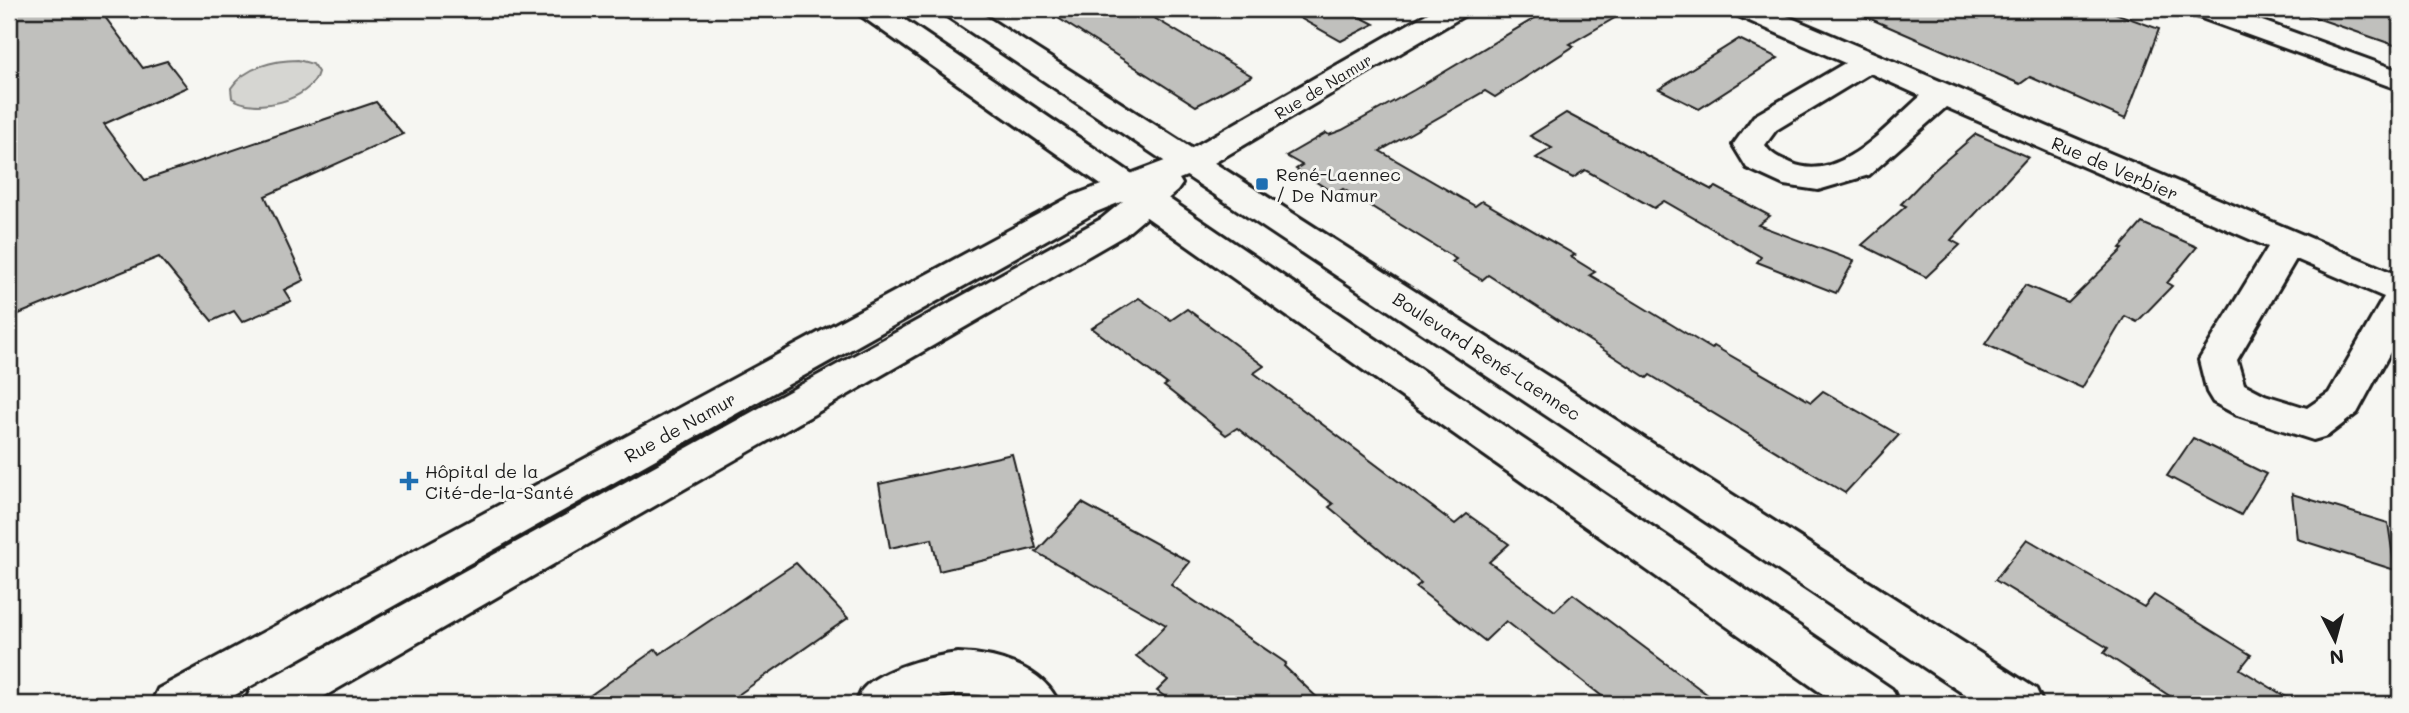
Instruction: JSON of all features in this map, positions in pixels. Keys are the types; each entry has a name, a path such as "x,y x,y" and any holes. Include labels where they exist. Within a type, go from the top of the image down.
{"street":[{"path":"870,9 1875,704"},
{"name":"Boulevard René-Laennec","path":"955,9 2019,704"},
{"name":"Rue de Verbier","path":"1746,9 2400,290"},
{"path":"2203,9 2400,81"},
{"name":"Rue de Namur","path":"175,704 1084,204 1136,194 1434,13"},
{"path":"1869,61 1765,123 1749,145 1759,160 1796,178 1818,180 1857,168 1943,93"},
{"name":"Rue de Namur","path":"268,704 1113,227 1136,194"},
{"path":"2288,242 2218,360 2227,392 2251,405 2313,425 2343,403 2400,301"},
{"path":"880,704 922,680 957,673 1007,682 1035,704"}],"shaded area":[{"path":"298,60 313,64 318,72 305,91 281,102 267,104 242,103 232,98 231,88 252,70 279,61"}],"building":[{"path":"9,9 99,9 143,68 167,61 187,87 104,124 145,180 376,102 403,134 265,196 304,280 284,290 291,301 242,322 234,311 212,321 159,257 9,318"},
{"path":"1044,9 1139,9 1252,76 1196,106"},
{"path":"1284,9 1345,9 1374,24 1341,41"},
{"path":"1550,9 1630,9 1570,44 1574,46 1495,97 1485,91 1380,151 1475,206 1482,201 1575,255 1571,257 1595,272 1590,275 1712,349 1714,346 1811,402 1823,391 1899,435 1845,493 1650,375 1647,378 1488,275 1482,280 1452,262 1456,259 1343,189 1335,194 1296,169 1302,165 1286,156 1326,133 1329,135 1342,130 1414,90"},
{"path":"1848,9 2104,9 2159,29 2125,119 2030,77 2020,84"},
{"path":"2306,9 2400,9 2400,47 2305,14"},
{"path":"1739,39 1778,58 1699,109 1659,89"},
{"path":"1566,113 1712,190 1716,187 1770,216 1758,225 1854,261 1836,293 1757,262 1761,257 1664,201 1654,208 1585,170 1573,178 1536,158 1552,148 1530,136"},
{"path":"1976,134 2028,157 1951,240 1960,245 1926,277 1862,245 1906,206 1901,204 1932,172"},
{"path":"2142,223 2197,247 2167,283 2172,286 2137,322 2125,316 2082,388 1985,344 2025,285 2068,303 2123,249 2120,248"},
{"path":"1139,298 1171,320 1187,309 1264,366 1254,373 1455,524 1467,514 1509,544 1489,562 1555,611 1573,594 1720,704 1612,704 1506,621 1485,641 1416,587 1421,583 1329,507 1333,504 1237,428 1226,435 1164,386 1167,384 1092,328"},
{"path":"2193,438 2266,474 2241,515 2167,476"},
{"path":"1012,454 1036,548 939,571 932,539 890,548 879,484"},
{"path":"2292,494 2388,523 2395,570 2297,539"},
{"path":"1082,503 1190,562 1171,585 1286,663 1284,666 1324,704 1175,704 1157,691 1168,680 1136,656 1166,625 1036,552"},
{"path":"2027,539 2144,607 2154,595 2251,655 2240,669 2298,704 2182,704 2104,653 2108,648 1995,580"},
{"path":"796,563 848,618 725,704 578,704 656,649 660,654"}],"place":[{"name":"René-Laennec / De Namur","path":"1262,184"},
{"name":"Hôpital de la Cité-de-la-Santé","path":"409,481"}]}
